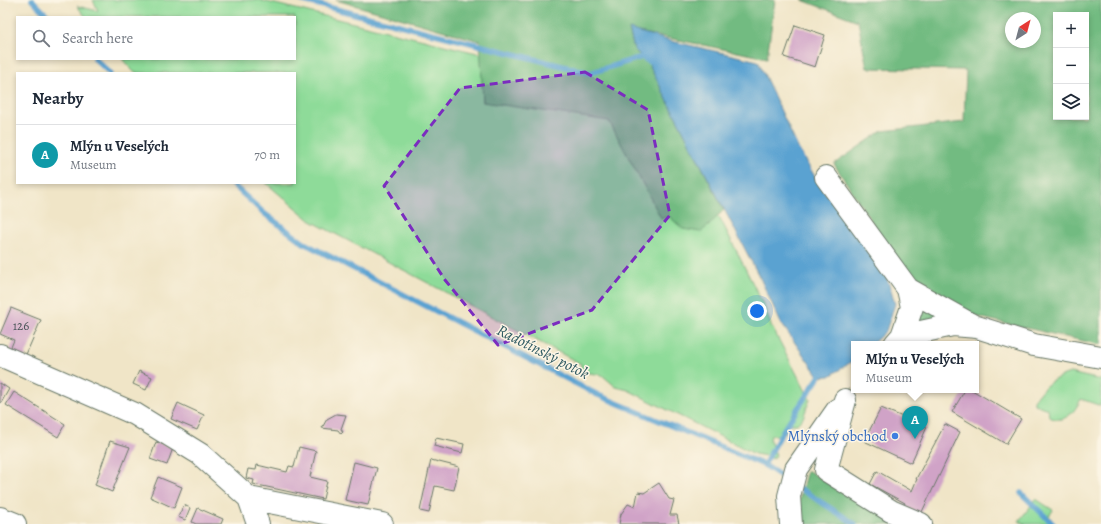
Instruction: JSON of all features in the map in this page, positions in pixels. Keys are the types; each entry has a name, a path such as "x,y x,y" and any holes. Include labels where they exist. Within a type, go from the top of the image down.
{"street":[{"path":"826,177 908,289 912,307 899,340"},
{"path":"908,289 977,327 1034,346 1101,357"},
{"path":"899,340 953,325 977,327"},
{"path":"0,355 136,414 200,454 249,498 258,524"},
{"path":"791,524 789,496 796,469 804,455 849,395"},
{"path":"849,395 826,470 891,511 921,524"},
{"path":"249,498 382,524"},
{"path":"0,518 15,524"}],"highlighted area":[{"path":"585,72 648,110 670,215 592,310 498,345 445,280 384,186 460,88"}],"green space":[{"path":"93,0 259,0 481,54 483,102 608,119 670,217 683,229 709,226 713,219 716,217 720,218 763,304 771,325 810,399 803,418 797,424 789,424 785,433 778,438 775,435 771,435 770,441 776,455 773,459 767,456 755,454 628,390 616,387 602,375 583,372 581,369 581,364 311,221 267,184 296,184 296,72 134,72 123,60 296,60 296,16 85,16 77,6 98,11"},
{"path":"336,0 775,0 767,58 629,30 634,49 649,65 724,210 710,225 700,232 683,229 670,217 661,218 609,121 483,102 480,41"},
{"path":"802,0 1101,0 1101,345 965,314 913,330 918,293 834,164 882,131 964,122 966,70 867,68 858,21"},
{"path":"1070,373 1101,380 1101,406 1081,399 1072,413 1068,416 1060,419 1049,417 1048,409 1034,404 1034,400 1049,383"},
{"path":"807,470 844,493 903,524 797,524 797,509"},
{"path":"1036,499 1053,510 1049,516 1055,524 1024,524 1019,521"}],"water":[{"path":"629,29 671,41 758,61 799,150 823,190 884,268 895,304 886,331 875,341 851,341 851,362 830,376 819,377 781,323 761,280 649,65 634,49"}],"building":[{"path":"795,25 825,35 815,67 784,57"},
{"path":"11,308 41,320 24,359 9,352 14,340 0,334"},
{"path":"139,371 152,377 146,390 133,384"},
{"path":"0,383 9,389 1,403 0,403"},
{"path":"14,392 65,424 58,437 6,405"},
{"path":"963,393 977,393 1021,419 1006,444 952,412"},
{"path":"178,403 204,415 197,430 171,419"},
{"path":"881,408 927,427 911,463 864,441"},
{"path":"336,414 346,415 341,429 343,432 341,434 338,430 322,428 327,419"},
{"path":"945,424 960,432 921,514 903,507 905,503 870,484 877,471 912,491 916,479"},
{"path":"436,438 464,444 462,453 434,446"},
{"path":"110,441 130,447 112,492 95,485"},
{"path":"156,442 173,448 167,465 150,459"},
{"path":"299,447 316,451 310,477 327,481 323,499 253,484 254,480 246,478 248,469 256,470 257,465 287,472 289,466 294,467"},
{"path":"431,460 459,467 454,490 435,486 429,513 420,511"},
{"path":"354,462 377,468 368,505 345,500"},
{"path":"158,477 182,487 174,508 150,497"},
{"path":"659,483 669,499 674,500 670,515 677,515 679,524 619,524 621,514 628,504 635,507 638,492 644,493"},
{"path":"184,505 190,508 185,520 178,517"},
{"path":"198,508 223,519 221,524 196,524 192,522"}],"waterway":[{"name":"Radotínský potok","path":"32,0 48,16"},
{"path":"300,0 590,73 642,57 648,61"},
{"name":"Radotínský potok","path":"96,60 109,72"},
{"name":"Radotínský potok","path":"232,184 265,214 304,243 598,395 764,465 789,481"},
{"path":"764,465 784,429 819,377 821,370"},
{"name":"Radotínský potok","path":"796,486 855,524"},
{"path":"1021,493 1053,524"}],"place":[{"name":"Mlýnský obchod","path":"895,436"},
{"name":"Mlýn u Veselých","path":"915,439"}]}
